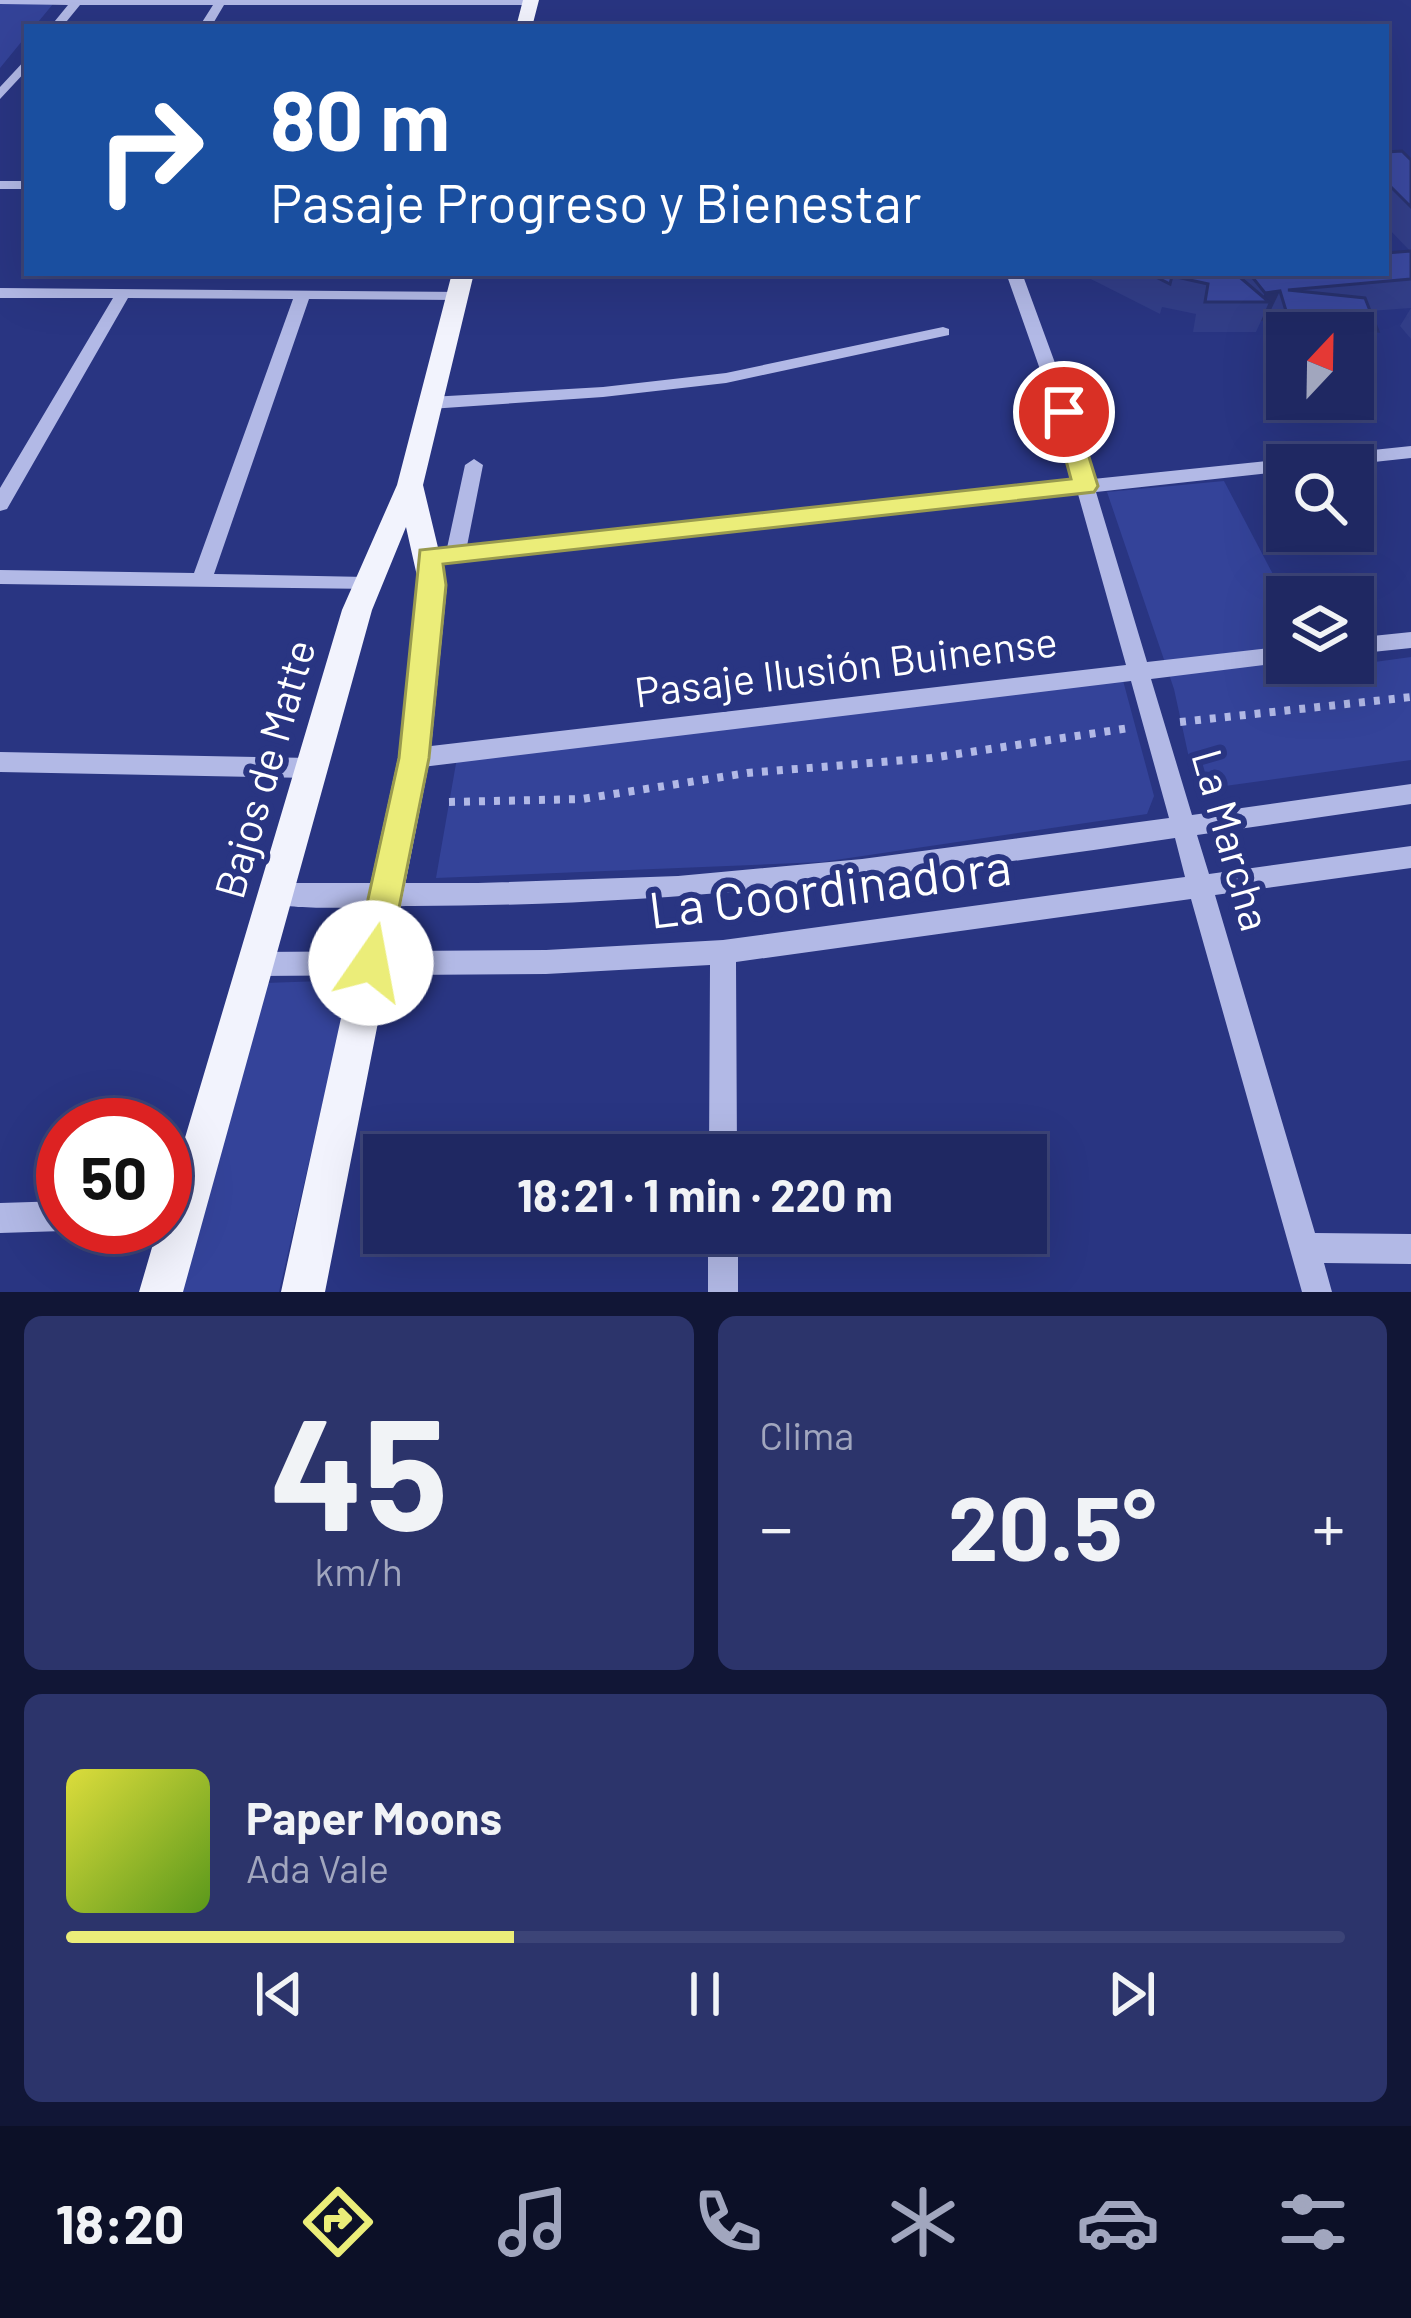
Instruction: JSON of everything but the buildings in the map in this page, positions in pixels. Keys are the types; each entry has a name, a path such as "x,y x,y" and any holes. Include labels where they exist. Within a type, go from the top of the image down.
{"main road":[{"name":"Bajos de Matte","path":"192,1161 256,964 368,584 410,485 460,284"},
{"path":"303,1292 414,758 433,585 442,554 410,485"},
{"name":"Bajos de Matte","path":"161,1292 168,1254"}],"street":[{"path":"0,1 221,1 365,7 530,1"},
{"path":"0,95 24,66"},
{"name":"La Marcha","path":"1015,276 1064,412 1317,1292"},
{"path":"0,293 303,293 460,284"},
{"path":"200,582 303,293"},
{"path":"0,504 123,294"},
{"path":"430,403 726,378 944,332"},
{"path":"1374,456 1411,452"},
{"path":"474,465 442,554 1266,467"},
{"path":"0,577 368,584"},
{"path":"1374,644 1411,640"},
{"name":"Pasaje Ilusión Buinense","path":"414,758 1266,656"},
{"path":"0,762 312,768"},
{"name":"La Coordinadora","path":"277,894 532,894 797,876 1411,794"},
{"name":"La Coordinadora","path":"256,964 546,962 723,952 1411,857"},
{"path":"723,952 723,1134"},
{"path":"0,1218 36,1217"},
{"path":"1305,1248 1411,1250"},
{"path":"723,1254 723,1292"}],"path":[{"path":"449,802 582,799 747,772 952,756 1154,724 1411,697"}],"shaded area":[{"path":"0,4 53,4 36,24 24,24 24,39 0,68"},
{"path":"1224,481 1274,576 1266,576 1266,684 1374,684 1374,662 1411,657 1411,760 1196,790 1174,689 1107,492"},
{"path":"1121,673 1154,796 1147,814 822,862 436,878 458,752"},
{"path":"351,980 279,1292 182,1292 265,983"}],"route":[{"path":"371,963 414,758 433,585 429,556 1085,486 1064,412"}]}
